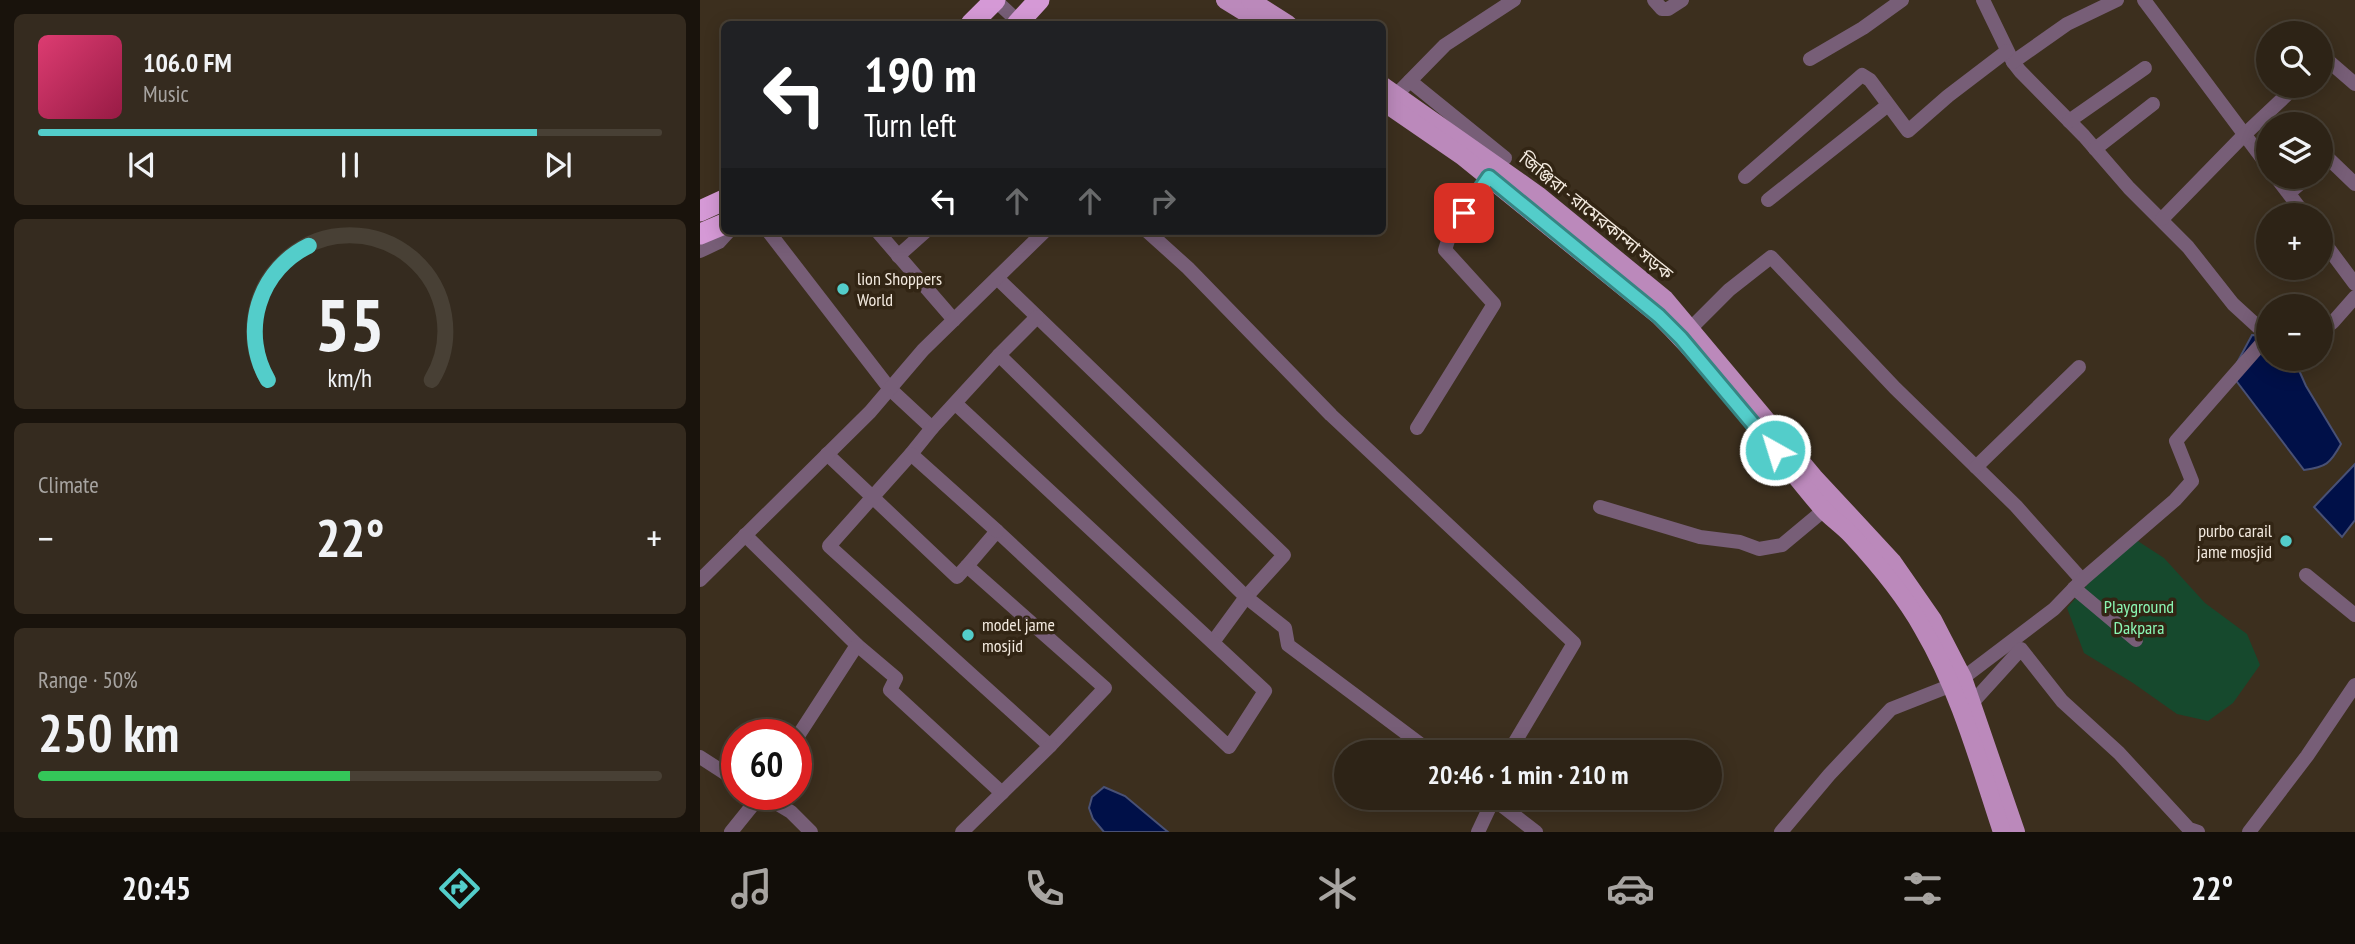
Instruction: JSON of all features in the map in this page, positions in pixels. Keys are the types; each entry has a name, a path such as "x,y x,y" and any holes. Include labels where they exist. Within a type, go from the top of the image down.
{"highway":[{"path":"974,21 995,0"},
{"path":"1022,21 1039,0"}],"main road":[{"path":"1225,0 1264,8 1284,21"},
{"name":"জিঞ্জিরা - রামেরকান্দা সড়ক","path":"1387,93 1659,316 1712,364 1892,561 1933,620 1987,767 2016,832"},
{"name":"জিঞ্জিরা - রামেরকান্দা সড়ক","path":"1387,93 1504,170 1602,245 1665,299 1691,328 1712,364 1824,510 1850,533 1882,569 1972,703 2002,832"}],"street":[{"path":"995,0 1016,21"},
{"path":"1387,93 1410,81 1445,45 1514,0"},
{"path":"1654,0 1662,9 1668,9 1682,0"},
{"path":"1810,59 1855,33 1902,0"},
{"path":"1983,0 2010,57 2129,188 2188,247 2233,304 2256,325"},
{"path":"1745,177 1862,75 1870,80 1908,131 1948,96 2010,57 2067,24 2117,0"},
{"path":"2144,0 2256,150"},
{"path":"2333,65 2355,85"},
{"path":"2069,121 2145,68"},
{"path":"1410,81 1505,158"},
{"path":"2162,219 2283,98"},
{"path":"2095,149 2154,104"},
{"path":"1768,200 1888,105"},
{"path":"2333,163 2355,184"},
{"path":"1417,428 1494,304 1446,250 1451,231 1489,177"},
{"path":"2286,189 2296,203"},
{"path":"2289,193 2294,189"},
{"path":"700,251 719,242 717,230"},
{"path":"771,235 890,389 932,428"},
{"path":"880,235 954,320"},
{"path":"898,256 922,235"},
{"path":"700,580 870,412 923,350 1041,235"},
{"path":"1151,235 1188,268 1331,415 1574,643 1516,740"},
{"path":"2333,254 2355,284"},
{"path":"1691,328 1730,290 1771,257 1895,388 2016,506 2078,584 2136,640"},
{"path":"997,278 1284,555 1246,597 1213,642"},
{"path":"2333,321 2353,305"},
{"path":"1037,317 932,428 829,546 1050,746"},
{"path":"1781,832 1829,775 1891,709 1957,682 2054,609 2078,584 2175,500 2192,481 2176,441 2256,350"},
{"path":"999,355 1246,597 1284,628 1287,645 1415,740"},
{"path":"1976,467 2079,367"},
{"path":"911,454 1228,747 1265,691 956,404"},
{"path":"827,454 957,578 997,531"},
{"path":"1600,507 1700,537 1740,542 1759,550 1783,545 1824,510"},
{"path":"745,535 857,645 896,678 890,690 1002,793"},
{"path":"962,832 1105,688 967,566"},
{"path":"2305,575 2355,615"},
{"path":"809,719 857,645"},
{"path":"1972,703 2021,649 2062,701 2119,753 2189,829 2198,832"},
{"path":"2252,831 2355,685"},
{"path":"700,757 721,771"},
{"path":"731,832 748,810"},
{"path":"787,810 811,832"},
{"path":"1478,832 1488,810"},
{"path":"1508,810 1536,832"}],"green space":[{"name":"Playground Dakpara","path":"2130,536 2164,558 2205,603 2247,634 2260,665 2233,703 2208,721 2177,714 2084,653 2067,608"}],"shaded area":[{"path":"2252,335 2256,335 2256,371 2299,371 2341,444 2334,456 2322,466 2304,470 2231,374"},
{"path":"2355,464 2355,520 2342,537 2314,507"},
{"path":"1104,787 1125,796 1168,832 1104,832 1093,819 1089,808 1092,797"}],"place":[{"name":"lion Shoppers World","path":"843,289"},
{"name":"purbo carail jame mosjid","path":"2286,541"},
{"name":"model jame mosjid","path":"968,635"}],"route":[{"path":"1464,213 1489,177 1659,316 1681,338 1775,450"}]}
